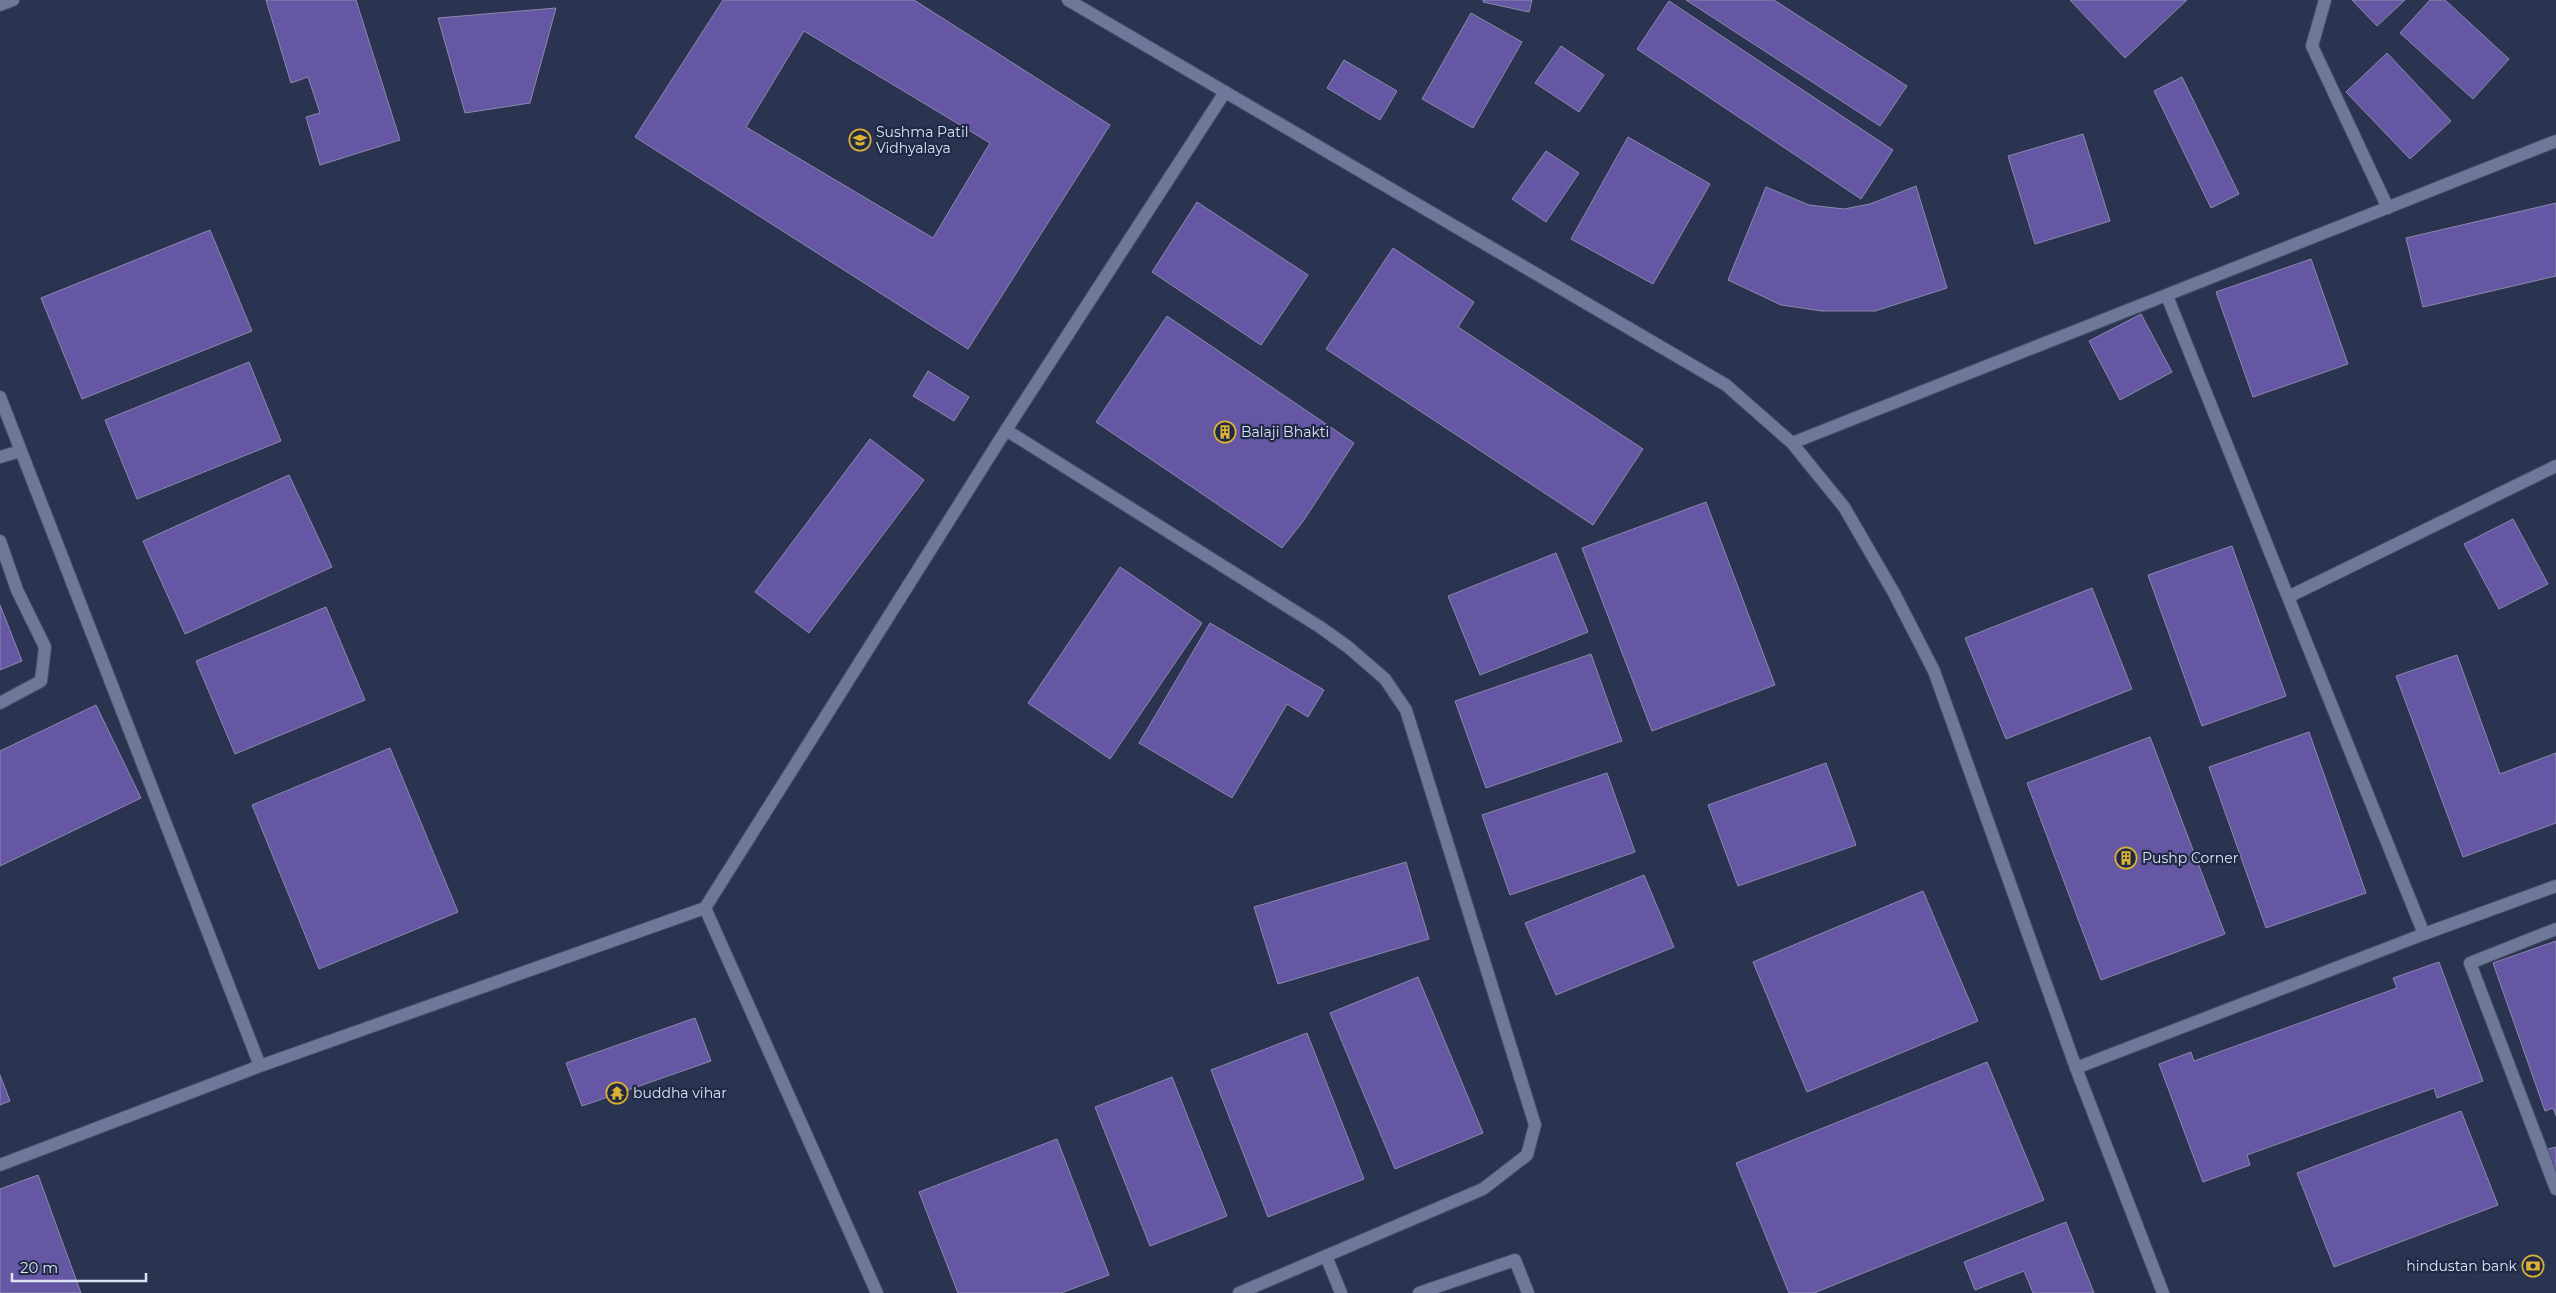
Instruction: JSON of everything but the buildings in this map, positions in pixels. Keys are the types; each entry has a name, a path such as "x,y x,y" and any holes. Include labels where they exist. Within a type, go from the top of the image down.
{"street":[{"path":"1068,0 1726,385 1792,444 1844,506 1894,592 1934,672 2076,1068 2162,1293"},
{"path":"2325,0 2312,46 2388,208"},
{"path":"0,1165 260,1066 705,908 1006,430 1226,92"},
{"path":"1792,444 2556,141"},
{"path":"2167,296 2424,934"},
{"path":"0,397 260,1066"},
{"path":"1006,430 1320,627 1348,647 1385,679 1406,710 1535,1126 1527,1156 1483,1189 1239,1293"},
{"path":"0,457 21,451"},
{"path":"2288,597 2556,466"},
{"path":"0,541 17,590 45,647 41,681 0,703"},
{"path":"2076,1068 2424,934 2556,886"},
{"path":"705,908 877,1293"},
{"path":"2556,930 2470,963 2556,1189"},
{"path":"1326,1256 1341,1293"},
{"path":"1419,1293 1515,1260 1528,1293"}],"place":[{"name":"Sushma Patil Vidhyalaya","path":"860,140"},
{"name":"Balaji Bhakti","path":"1225,432"},
{"name":"Pushp Corner","path":"2126,858"},
{"name":"buddha vihar","path":"617,1093"},
{"name":"hindustan bank","path":"2533,1266"}]}
